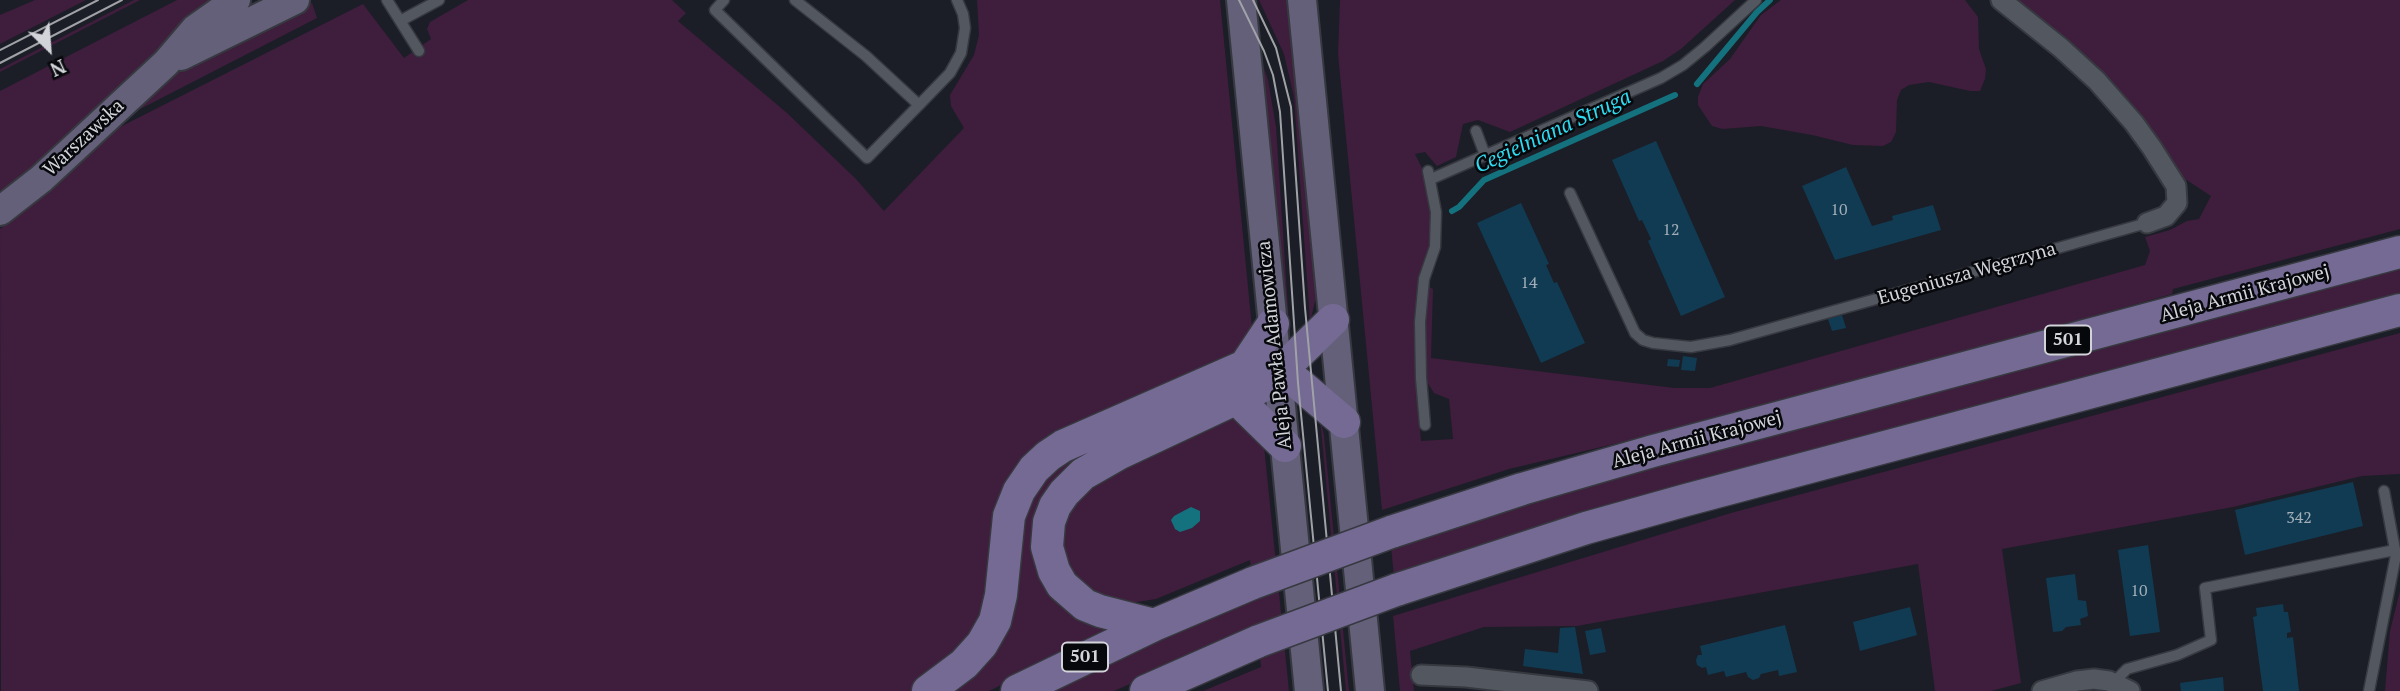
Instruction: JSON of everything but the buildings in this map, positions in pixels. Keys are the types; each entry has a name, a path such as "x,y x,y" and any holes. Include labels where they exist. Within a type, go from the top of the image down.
{"main road":[{"name":"Warszawska","path":"0,211 41,179 166,63 195,29 236,0"},
{"name":"Warszawska","path":"166,63 295,0"},
{"name":"Aleja Pawła Adamowicza","path":"1241,0 1309,691"},
{"path":"1301,0 1370,691"},
{"name":"Aleja Armii Krajowej","path":"1017,691 1154,625 1253,583 1391,532 1522,489 1653,451 2400,253"},
{"path":"1146,691 1259,641 1396,590 1573,532 2400,310"},
{"path":"1154,625 1100,611 1073,596 1054,571 1047,547 1049,522 1055,506 1083,474 1118,454 1267,384 1333,320"},
{"path":"928,691 964,664 982,644 995,621 1001,595 1009,516 1019,491 1034,469 1063,446 1245,366 1273,324"},
{"path":"1245,366 1279,374 1298,383 1344,422"},
{"path":"1237,399 1285,446"}],"street":[{"name":"Eugeniusza Węgrzyna","path":"2001,0 2061,48 2096,81 2134,123 2152,148 2175,186 2177,203 2165,216 2147,223"},
{"path":"1421,675 1466,677 1588,691"},
{"path":"2042,691 2094,678 2122,687"}],"lane":[{"path":"387,0 419,51"},
{"path":"400,21 439,0"},
{"path":"724,0 715,10 867,158 950,73 961,53 965,28 957,0"},
{"path":"795,0 866,56 919,105"},
{"path":"1425,425 1420,322 1424,279 1435,247 1436,212 1429,175 1486,155 1673,72 1756,0"},
{"path":"1476,131 1486,155"},
{"name":"Eugeniusza Węgrzyna","path":"1570,193 1635,333 1643,340 1653,343 1691,347 1730,340 2147,223"},
{"path":"2369,691 2396,555 2384,491"},
{"path":"2122,687 2127,669 2177,655 2211,640 2204,588 2395,550"}],"shaded area":[{"path":"35,0 86,0 0,44 0,15"},
{"path":"134,0 140,0 0,72 0,69"},
{"path":"177,0 224,0 0,199 0,91"},
{"path":"468,0 672,0 686,13 678,21 787,113 856,179 884,211 964,128 951,106 950,95 974,55 979,35 977,0 1220,0 1252,328 1244,349 1075,428 995,543 980,626 918,691 1,691 0,229 49,192 118,128 363,4 404,58 431,39 427,29 430,22"},
{"path":"1259,0 1287,0 1291,16 1318,289 1310,322 1294,97 1284,54"},
{"path":"1340,0 1735,0 1681,49 1663,61 1510,132 1478,120 1463,124 1456,157 1437,166 1425,152 1415,154 1424,172 1430,197 1432,229 1429,253 1421,270 1417,294 1416,387 1421,441 1453,439 1449,399 1434,393 1427,382 1424,361 1428,286 1433,289 1431,358 1674,388 1710,388 2145,265 2150,251 2145,237 2199,219 2211,196 2185,179 2137,114 2013,0 2400,0 2400,229 2173,289 2172,294 1774,406 1509,469 1382,510 1338,54"},
{"path":"1781,0 1965,0 1978,17 1979,49 1986,69 1980,91 1929,82 1909,85 1901,90 1897,100 1896,132 1891,142 1883,146 1853,145 1761,126 1722,129 1712,126 1698,105 1703,84 1730,59 1761,15"},
{"path":"312,3 317,18 117,121 177,72"},
{"path":"1260,56 1268,80 1276,127 1291,354 1288,358"},
{"path":"2400,266 2400,298 1394,577 1391,546 1608,479"},
{"path":"2400,333 2400,474 2362,476 2233,507 2002,549 2021,683 1991,691 1935,691 1918,564 1577,626 1484,627 1410,651 1414,691 1400,691 1393,616 1731,513"},
{"path":"1237,416 1264,446 1289,691 1203,691 1261,667 1257,628 1114,691 1047,691 1254,598 1250,560 1156,599 1131,603 1095,597 1063,563 1060,524 1083,487 1220,418"},
{"path":"1320,419 1324,435 1349,691 1346,691"},
{"path":"1113,445 1034,537 1122,626 989,691 949,691 1015,552 1029,495 1078,449"},
{"path":"2400,591 2400,691 2385,691 2390,631"}],"water":[{"path":"1191,507 1200,511 1200,521 1192,528 1180,532 1175,529 1171,520"}],"waterway":[{"name":"Cegielniana Struga","path":"1697,84 1770,0"},
{"name":"Cegielniana Struga","path":"1452,211 1484,180 1675,95"}],"tram line":[{"path":"0,50 98,0"},
{"path":"0,63 122,0"},
{"path":"1239,0 1273,75 1280,112 1298,383 1328,691"},
{"path":"1253,0 1276,48 1291,107 1305,308 1341,691"}]}
